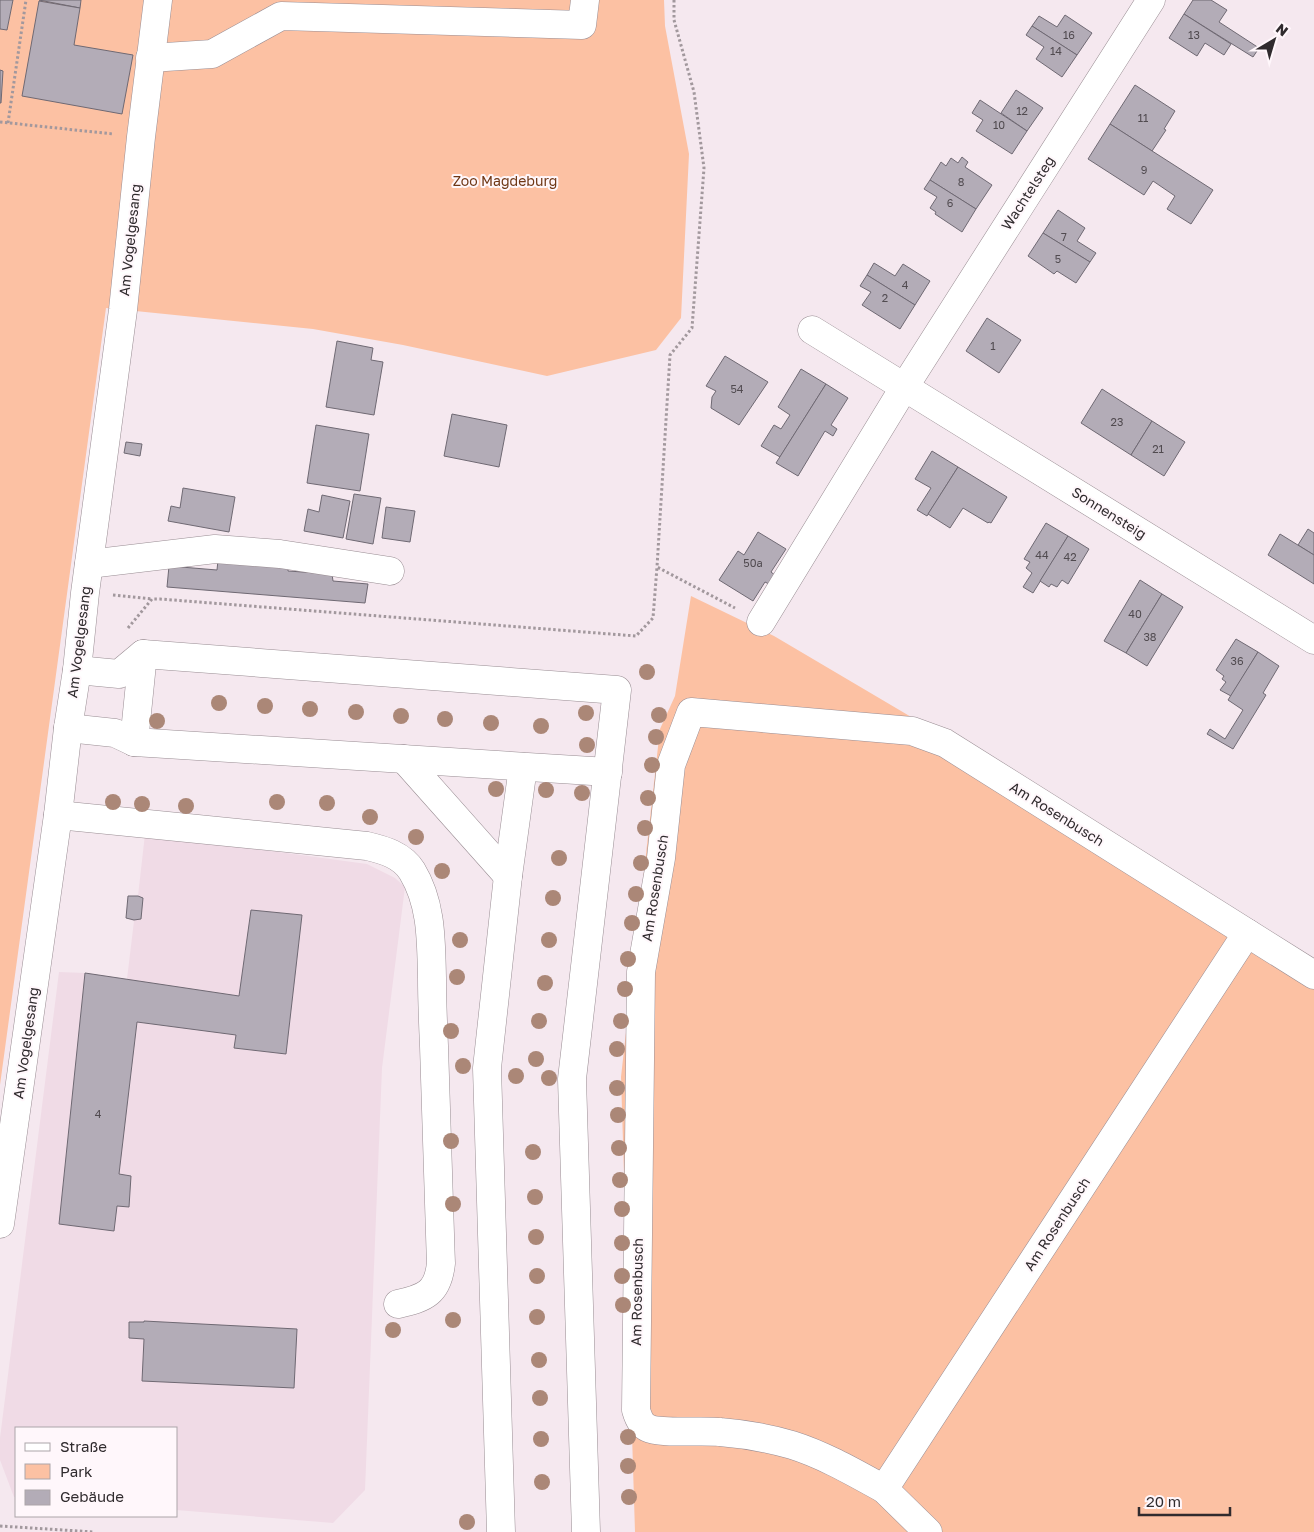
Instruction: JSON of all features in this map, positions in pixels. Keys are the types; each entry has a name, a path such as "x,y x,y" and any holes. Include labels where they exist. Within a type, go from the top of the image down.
{"street":[{"name":"Am Vogelgesang","path":"0,1224 77,670 89,564 123,310 141,136 158,0"},
{"path":"150,58 212,54 281,16 582,25 585,0"},
{"name":"Wachtelsteg","path":"905,386 1151,0"},
{"name":"Sonnensteig","path":"812,330 1314,640"},
{"path":"761,622 905,386"},
{"path":"89,564 215,549 280,554 390,571"},
{"path":"134,742 143,654"},
{"path":"77,670 119,674 143,654 617,690 572,1078 586,1532"},
{"name":"Am Rosenbusch","path":"928,1532 884,1489 826,1459 774,1440 749,1435 717,1431 653,1430 643,1424 636,1410 641,972 661,858 671,765 691,712 912,731 945,743 1314,975"},
{"path":"68,728 115,733 134,742 608,772"},
{"path":"404,759 508,876"},
{"path":"501,1532 487,1068 508,876 523,767"},
{"path":"58,815 367,846 391,853 411,869 422,891 429,917 431,936 432,1018 441,1263 439,1278 427,1294 420,1299 398,1304"},
{"name":"Am Rosenbusch","path":"884,1489 1246,933"}],"path":[{"path":"8,123 26,0"},
{"path":"86,592 152,599 636,636 653,618 670,355 692,328 704,168 694,92 674,20 674,0"},
{"path":"0,122 141,136"},
{"path":"657,567 761,622"},
{"path":"124,634 152,599"},
{"path":"0,1526 94,1532"}],"shaded area":[{"path":"145,834 367,864 395,878 405,887 382,1068 365,1490 333,1523 178,1510 178,1427 15,1427 15,1497 0,1460 0,1438 59,972 85,973 127,979 134,921 126,918 128,896 138,896"}],"green space":[{"name":"Zoo Magdeburg","path":"0,0 664,0 665,26 689,154 681,318 656,350 547,376 403,345 313,329 106,308 0,1085"},
{"path":"691,596 774,636 918,721 1314,968 1314,1532 635,1532 621,1077 660,729 675,696"}],"building":[{"path":"0,0 13,0 7,30 0,29"},
{"path":"39,0 81,0 80,8"},
{"path":"1193,0 1211,0 1227,10 1219,22 1259,48 1253,57 1184,14"},
{"path":"39,1 80,8 74,45 133,55 122,114 22,96"},
{"path":"1184,14 1231,44 1224,55 1205,43 1197,56 1169,38"},
{"path":"1065,15 1092,33 1077,55 1032,26 1039,16 1057,27"},
{"path":"1032,26 1077,55 1062,77 1036,59 1044,47 1026,35"},
{"path":"0,70 3,71 1,103 0,103"},
{"path":"1135,85 1175,111 1164,129 1166,130 1152,151 1110,124"},
{"path":"1016,90 1043,108 1027,131 1001,113"},
{"path":"980,100 1027,131 1012,154 976,131 983,120 972,113"},
{"path":"1110,124 1213,190 1191,224 1167,209 1175,196 1153,181 1144,195 1088,159"},
{"path":"962,157 968,162 965,167 992,185 976,209 930,180 941,162 946,166 951,158 958,163"},
{"path":"930,180 976,209 962,232 935,214 936,212 930,208 937,197 924,189"},
{"path":"1058,210 1085,228 1077,241 1096,253 1090,262 1043,233"},
{"path":"1043,233 1090,262 1076,283 1057,271 1054,274 1028,256"},
{"path":"874,263 895,276 903,264 930,281 915,305 867,275"},
{"path":"867,275 915,305 900,329 862,305 871,292 860,286"},
{"path":"987,318 1021,340 999,373 966,351"},
{"path":"337,341 373,348 371,360 383,362 374,415 326,407"},
{"path":"725,356 768,382 739,425 711,408 712,397 716,391 706,386"},
{"path":"801,369 826,384 780,457 761,446 774,425 781,429 790,415 778,407"},
{"path":"826,384 848,398 831,425 837,429 833,436 825,431 798,476 776,463"},
{"path":"1102,389 1152,421 1131,455 1081,423"},
{"path":"452,414 507,425 499,467 444,456"},
{"path":"1152,421 1185,442 1164,476 1131,455"},
{"path":"316,425 369,434 360,491 307,483"},
{"path":"126,442 142,444 140,456 124,453"},
{"path":"932,451 958,467 927,516 917,510 931,488 915,479"},
{"path":"958,467 1007,497 991,523 963,508 950,528 928,514"},
{"path":"183,488 235,497 229,532 168,521 171,506 180,508"},
{"path":"354,494 381,498 373,544 346,539"},
{"path":"322,495 350,501 343,538 304,531 308,509 319,512"},
{"path":"386,507 415,511 410,542 382,538"},
{"path":"1046,523 1068,536 1033,593 1023,587 1032,573 1026,568 1030,562 1024,559"},
{"path":"1308,529 1314,533 1314,555 1298,545"},
{"path":"758,532 786,549 771,572 776,576 771,585 765,582 753,601 719,580 738,551 744,555"},
{"path":"1280,534 1314,555 1314,584 1268,555"},
{"path":"1068,536 1089,549 1068,584 1062,580 1057,587 1051,584 1049,587 1040,581"},
{"path":"218,560 288,565 288,571 332,574 333,581 368,584 365,603 167,587 169,566 217,570"},
{"path":"1140,580 1162,594 1126,653 1104,641"},
{"path":"1162,594 1183,607 1147,666 1126,653"},
{"path":"1236,639 1258,652 1231,696 1220,690 1226,682 1222,679 1224,676 1216,670"},
{"path":"1258,652 1279,666 1263,693 1266,695 1233,749 1207,734 1210,729 1225,739 1243,710 1228,700"},
{"path":"128,896 143,898 141,919 126,918"},
{"path":"251,910 302,915 286,1054 234,1048 236,1035 137,1022 119,1174 131,1176 129,1207 117,1206 114,1231 59,1224 85,973 239,996"},
{"path":"144,1321 297,1329 294,1388 142,1381 144,1339 129,1338 129,1322"}]}
